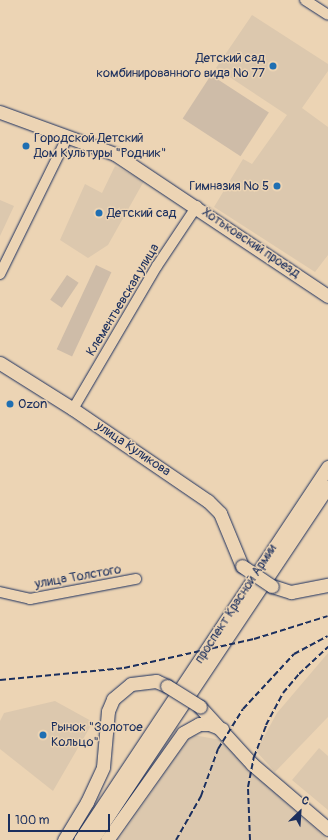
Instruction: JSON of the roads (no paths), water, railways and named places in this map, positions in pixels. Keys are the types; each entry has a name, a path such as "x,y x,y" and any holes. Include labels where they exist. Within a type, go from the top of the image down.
{"main road":[{"name":"Хотьковский проезд","path":"0,112 67,138 114,154 197,206 328,296"},
{"name":"улица Куликова","path":"0,363 69,406 208,501 220,513 241,562 272,586 291,592 328,585"},
{"name":"проспект Красной Армии","path":"150,744 328,467"},
{"name":"проспект Красной Армии","path":"150,744 328,486"},
{"path":"64,840 91,796 103,767 108,711 113,699 131,684 156,681 167,686 200,707 222,729 252,764 328,829"},
{"path":"106,840 183,733 200,724 209,724 222,729"},
{"path":"80,840 150,744"},
{"path":"92,840 150,744"}],"street":[{"path":"310,1 328,15"},
{"path":"0,274 67,138"},
{"name":"Клементьевская улица","path":"69,406 157,266 197,206"},
{"name":"улица Толстого","path":"0,592 30,598 136,579"}],"railway":[{"path":"0,680 124,668 254,639 328,616"},
{"path":"176,840 201,796 218,749 243,709 294,654 328,636"},
{"path":"250,840 248,787 254,757 266,725 283,693 299,674 328,647"}],"place":[{"name":"Детский сад комбинированного вида № 77","path":"273,66"},
{"name":"Городской Детский Дом Культуры \"Родник\"","path":"26,146"},
{"name":"Гимназия № 5","path":"277,186"},
{"name":"Детский сад","path":"99,213"},
{"name":"Ozon","path":"10,404"},
{"name":"Рынок \"Золотое Кольцо\"","path":"43,735"}]}
